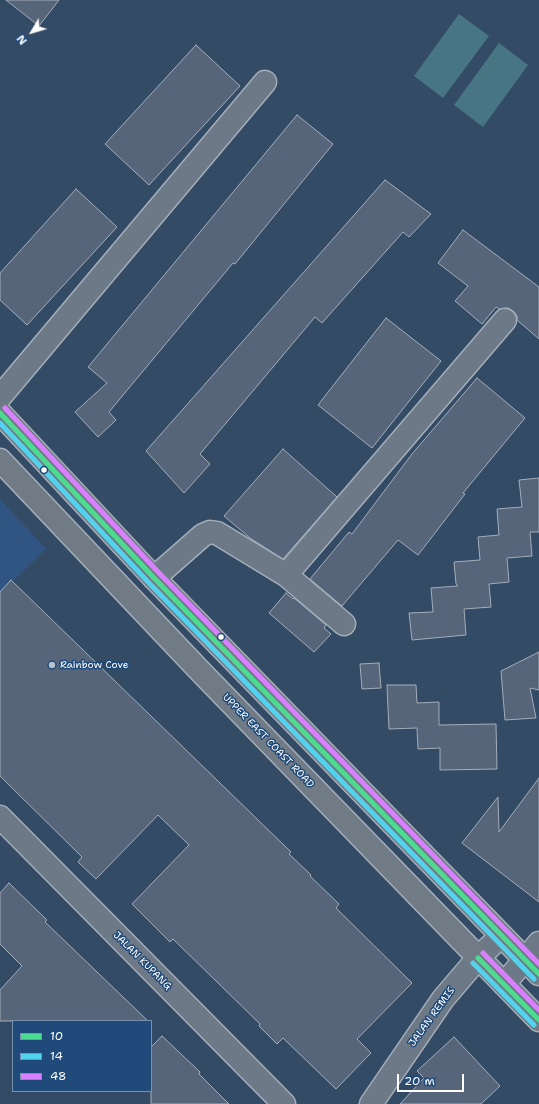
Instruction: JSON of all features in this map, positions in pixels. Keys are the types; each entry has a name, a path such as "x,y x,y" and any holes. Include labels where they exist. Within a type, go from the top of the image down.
{"main road":[{"path":"0,413 154,578 532,967"},
{"name":"UPPER EAST COAST ROAD","path":"0,460 200,670 539,1020"}],"street":[{"path":"0,397 265,82"},
{"path":"286,575 505,320"},
{"path":"154,578 203,535 210,532 217,533 286,575 344,624"},
{"name":"JALAN KUPANG","path":"0,817 284,1104"},
{"name":"JALAN REMIS","path":"371,1104 439,1004 478,958 501,936"},
{"path":"504,984 532,967 539,943"}],"shaded area":[{"path":"459,14 489,36 443,98 414,76"},
{"path":"499,43 528,65 483,127 454,105"},
{"path":"0,499 46,549 0,594"}],"building":[{"path":"6,0 59,0 39,26"},
{"path":"196,45 240,86 149,185 105,144"},
{"path":"297,115 333,144 235,264 233,263 109,412 116,420 98,437 75,412 107,383 88,367"},
{"path":"385,180 431,214 409,237 403,232 322,323 315,317 200,454 210,464 184,493 146,451"},
{"path":"76,189 117,227 27,325 0,300 0,273"},
{"path":"463,230 539,287 539,339 517,320 517,316 508,308 499,309 496,307 482,324 455,301 468,286 438,263"},
{"path":"386,318 441,361 372,448 318,405"},
{"path":"477,378 525,418 463,493 465,494 418,555 398,540 342,606 310,579 349,532 352,534 412,454"},
{"path":"283,449 337,497 283,559 250,538 224,516"},
{"path":"539,478 539,532 530,532 532,556 507,558 509,582 489,584 491,607 464,609 466,635 412,640 409,613 433,612 431,588 458,586 456,584 454,562 480,560 478,537 499,535 497,509 522,507 519,480"},
{"path":"11,580 291,852 289,854 339,904 336,908 412,983 357,1039 371,1053 336,1089 283,1038 277,1044 259,1026 260,1024 173,939 170,942 132,904 189,845 158,815 96,879 78,862 82,857 0,776 0,592"},
{"path":"286,593 326,625 324,628 331,634 314,652 269,613"},
{"path":"539,652 539,690 530,688 536,718 505,720 501,671"},
{"path":"379,663 381,688 362,689 360,664"},
{"path":"387,685 416,685 417,703 439,702 439,725 496,724 497,769 440,770 440,748 418,749 417,728 389,729"},
{"path":"539,778 539,902 462,843 498,797 499,832"},
{"path":"9,883 47,920 45,922 147,1020 0,1021 0,990 22,966 0,944 0,893"},
{"path":"162,1036 200,1072 199,1074 229,1104 151,1104 152,1046"},
{"path":"454,1037 500,1086 481,1104 400,1104 424,1078 417,1071"}],"transit line":[{"name":"48","path":"5,408 159,573 539,964"},
{"name":"10","path":"0,413 154,578 539,974"},
{"name":"14","path":"0,423 149,583 534,979"},
{"name":"48","path":"483,953 539,1010"},
{"name":"10","path":"478,958 539,1020"},
{"name":"14","path":"473,963 534,1025"}],"place":[{"name":"Rainbow Cove","path":"52,665"}]}
